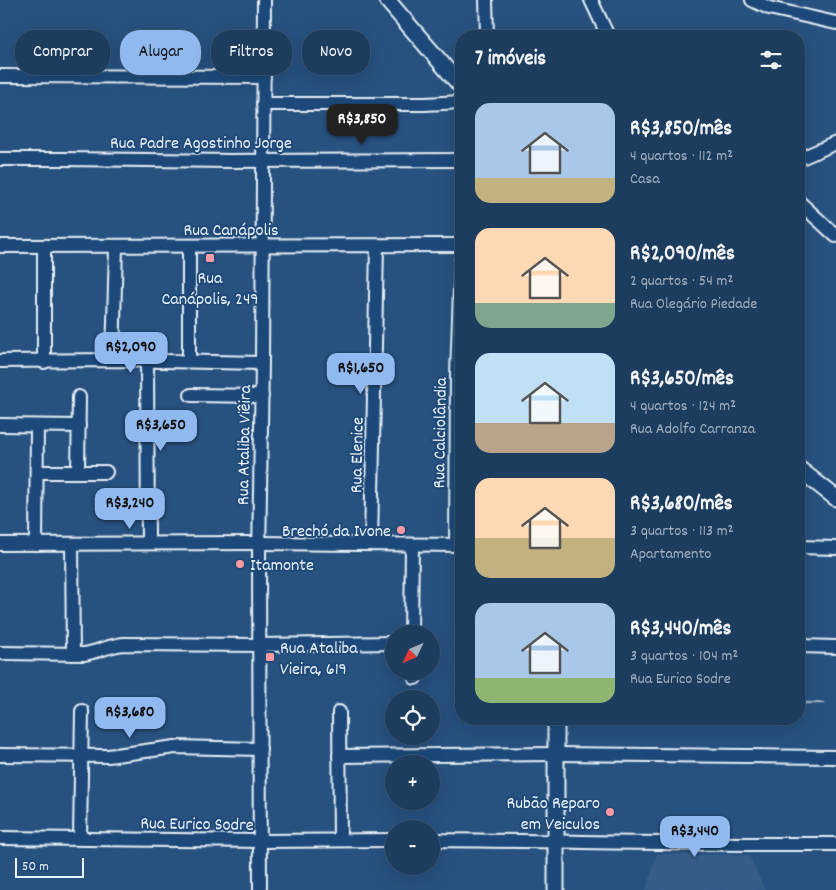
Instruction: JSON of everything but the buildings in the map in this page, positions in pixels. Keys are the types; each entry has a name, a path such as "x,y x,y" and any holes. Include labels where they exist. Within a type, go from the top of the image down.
{"main road":[{"path":"387,0 455,79"},
{"path":"805,474 836,498"},
{"path":"556,725 556,890"}],"street":[{"name":"Rua Ataliba Viêira","path":"260,890 259,543 262,396 264,0"},
{"path":"486,0 487,30"},
{"path":"591,0 605,30"},
{"path":"752,0 769,8 836,23"},
{"path":"0,76 264,77"},
{"path":"263,104 455,102"},
{"path":"805,156 836,143"},
{"name":"Rua Padre Agostinho Jorge","path":"0,159 455,160"},
{"path":"805,208 836,236"},
{"name":"Rua Canápolis","path":"0,246 455,245"},
{"path":"44,246 44,362"},
{"path":"114,360 116,246"},
{"path":"189,246 189,361"},
{"name":"Rua Elenice","path":"371,544 377,246"},
{"path":"0,360 262,363"},
{"path":"147,361 148,543"},
{"path":"191,395 262,396"},
{"path":"78,472 79,397"},
{"path":"0,425 79,426"},
{"path":"36,544 37,426"},
{"path":"37,472 106,472"},
{"path":"0,544 259,543 455,545"},
{"path":"72,544 72,654"},
{"path":"411,625 412,545"},
{"path":"805,547 836,548"},
{"path":"0,653 72,654 96,652 115,645 124,644 385,643"},
{"path":"805,646 836,647"},
{"path":"80,838 82,711"},
{"path":"340,712 340,840"},
{"path":"0,755 116,756 175,747 260,749"},
{"path":"340,756 556,754 836,758"},
{"name":"Rua Eurico Sodre","path":"0,838 261,841 385,840"},
{"path":"440,840 555,840 728,845 836,844"}],"shaded area":[{"path":"657,854 749,855 765,890 646,890"}],"waterway":[{"path":"805,703 824,703"}],"place":[{"name":"Rua Canápolis, 249","path":"210,258"},
{"name":"Brechó da Ivone","path":"401,530"},
{"name":"Itamonte","path":"240,564"},
{"name":"Rua Ataliba Vieira, 619","path":"270,657"},
{"name":"Rubão Reparo em Veiculos","path":"610,812"}]}
